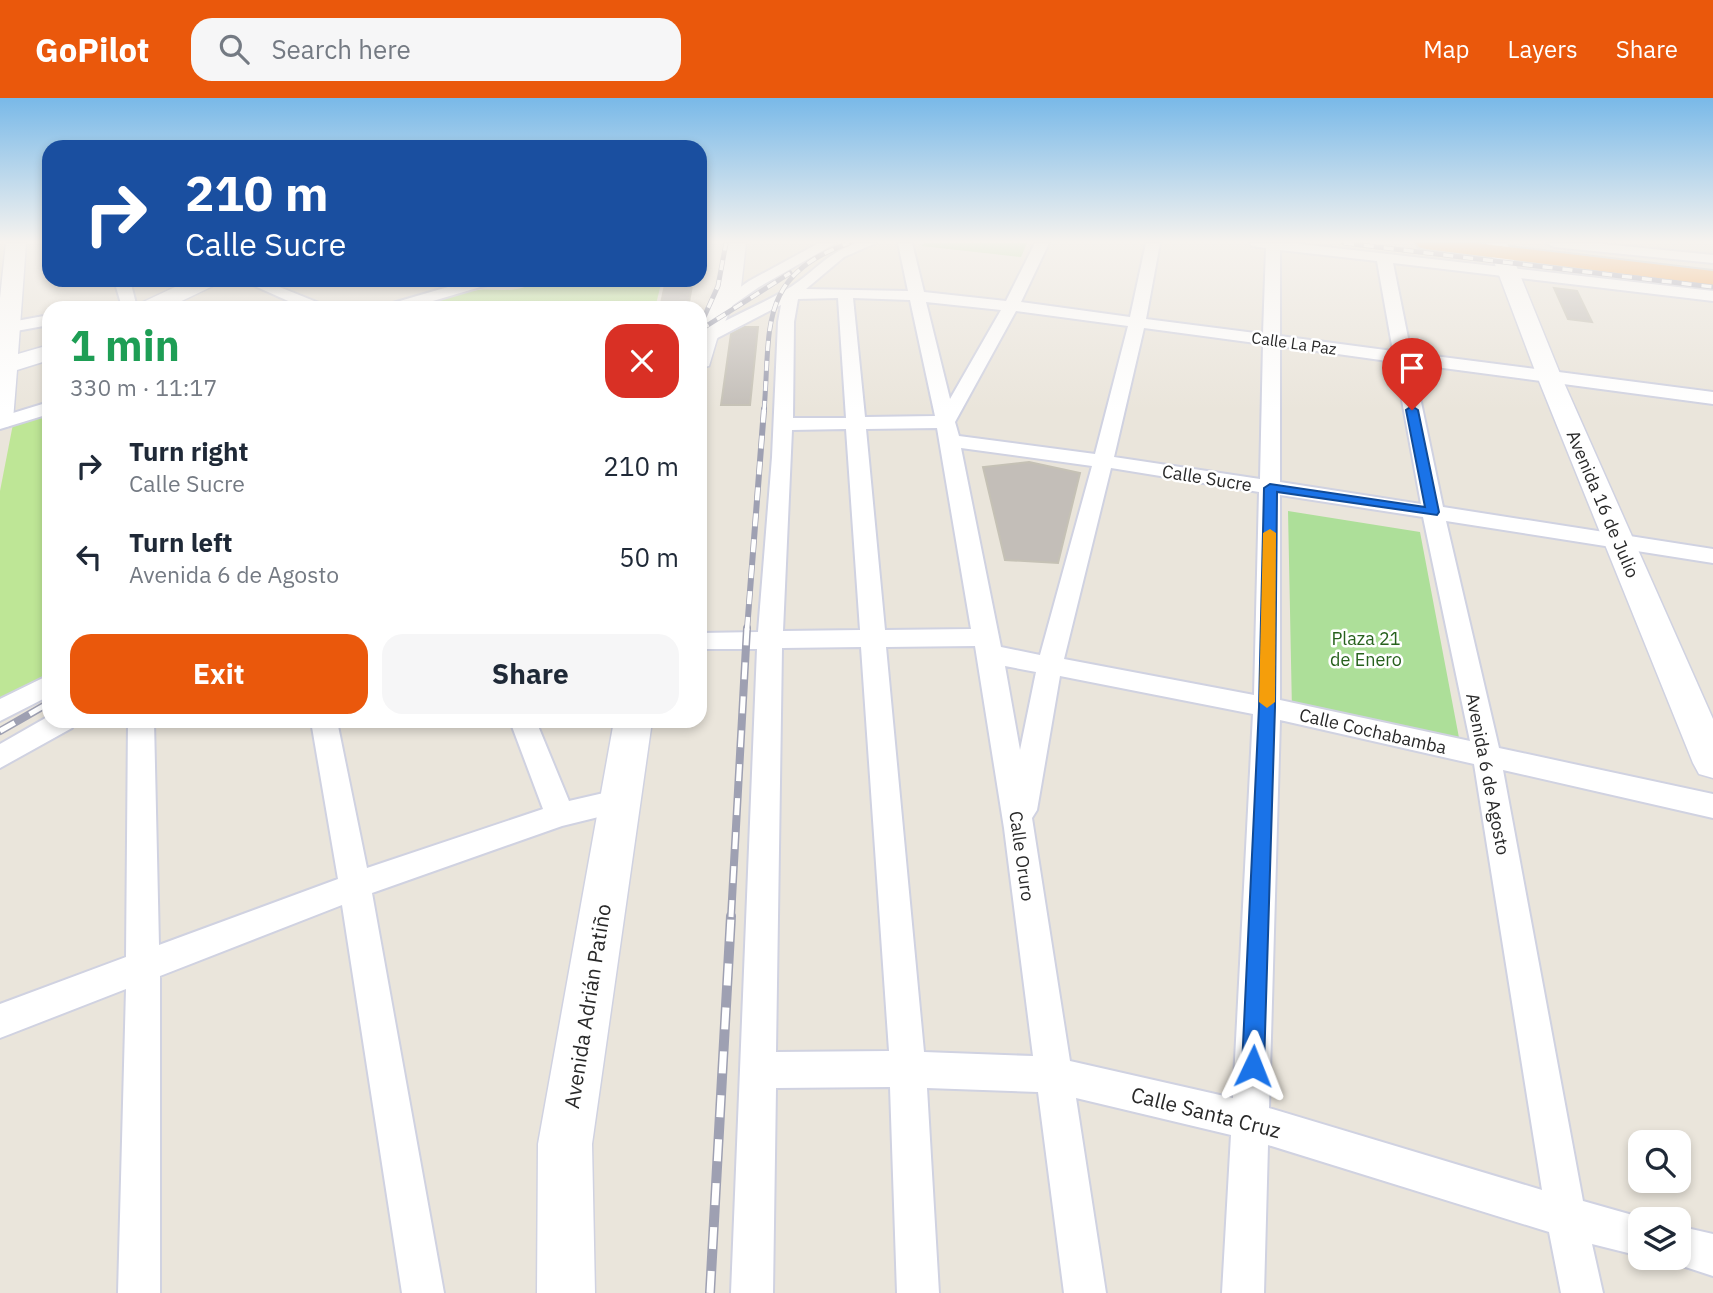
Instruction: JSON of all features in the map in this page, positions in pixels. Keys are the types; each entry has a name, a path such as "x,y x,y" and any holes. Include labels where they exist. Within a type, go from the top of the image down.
{"street":[{"path":"9,299 5,328 7,365 0,421 42,410"},
{"path":"707,337 724,299"},
{"path":"720,307 732,299"},
{"path":"707,344 730,323 781,299"},
{"path":"752,1293 770,640 786,322 790,299"},
{"path":"845,299 908,1069 918,1293"},
{"path":"920,299 948,431"},
{"name":"Calle La Paz","path":"944,299 1713,398"},
{"path":"948,431 1015,299"},
{"path":"1018,828 1050,664 1142,299"},
{"path":"1243,1293 1267,707 1270,299"},
{"name":"Avenida 6 de Agosto","path":"1391,299 1433,512 1487,757 1566,1217 1582,1293"},
{"name":"Avenida 16 de Julio","path":"1516,299 1713,764"},
{"path":"5,328 42,321"},
{"path":"7,365 42,356"},
{"name":"Calle Sucre","path":"782,424 856,423 948,431 1103,461 1713,556"},
{"name":"Calle Oruro","path":"948,431 1018,828 1086,1293"},
{"name":"Calle Cochabamba","path":"707,641 872,639 987,646 1050,664 1267,707 1713,806"},
{"path":"0,710 42,688"},
{"path":"0,757 50,728"},
{"path":"139,1293 143,967 141,728"},
{"path":"325,728 355,887 423,1293"},
{"path":"526,728 560,816"},
{"name":"Avenida Adrián Patiño","path":"566,1293 565,1144 632,728"},
{"path":"0,1021 355,887 560,816 621,801"},
{"name":"Calle Santa Cruz","path":"758,1070 908,1069 1054,1074 1251,1121 1566,1217 1628,1233"},
{"path":"1691,1249 1713,1255"}],"green space":[{"path":"442,299 657,299 657,301 436,301"},
{"path":"42,415 42,686 0,701 0,491 13,424"},
{"name":"Plaza 21 de Enero","path":"1288,511 1420,532 1460,743 1292,711"}],"building":[{"path":"662,299 690,299 689,301 662,301"},
{"path":"1559,299 1581,299 1592,322 1568,319"},
{"path":"744,327 758,327 750,405 721,405 731,334"},
{"path":"1029,462 1080,473 1058,563 1005,560 983,467"}],"railway":[{"path":"707,310 712,299"},
{"path":"707,326 749,299"},
{"path":"764,411 770,330 779,299"},
{"path":"747,630 764,409"},
{"path":"731,917 747,628"},
{"path":"0,731 42,707"},
{"path":"710,1293 731,916"}],"slow traffic":[{"path":"1267,702 1270,533"}],"route":[{"path":"1253,1066 1267,707 1270,488 1433,512 1412,410"}]}
